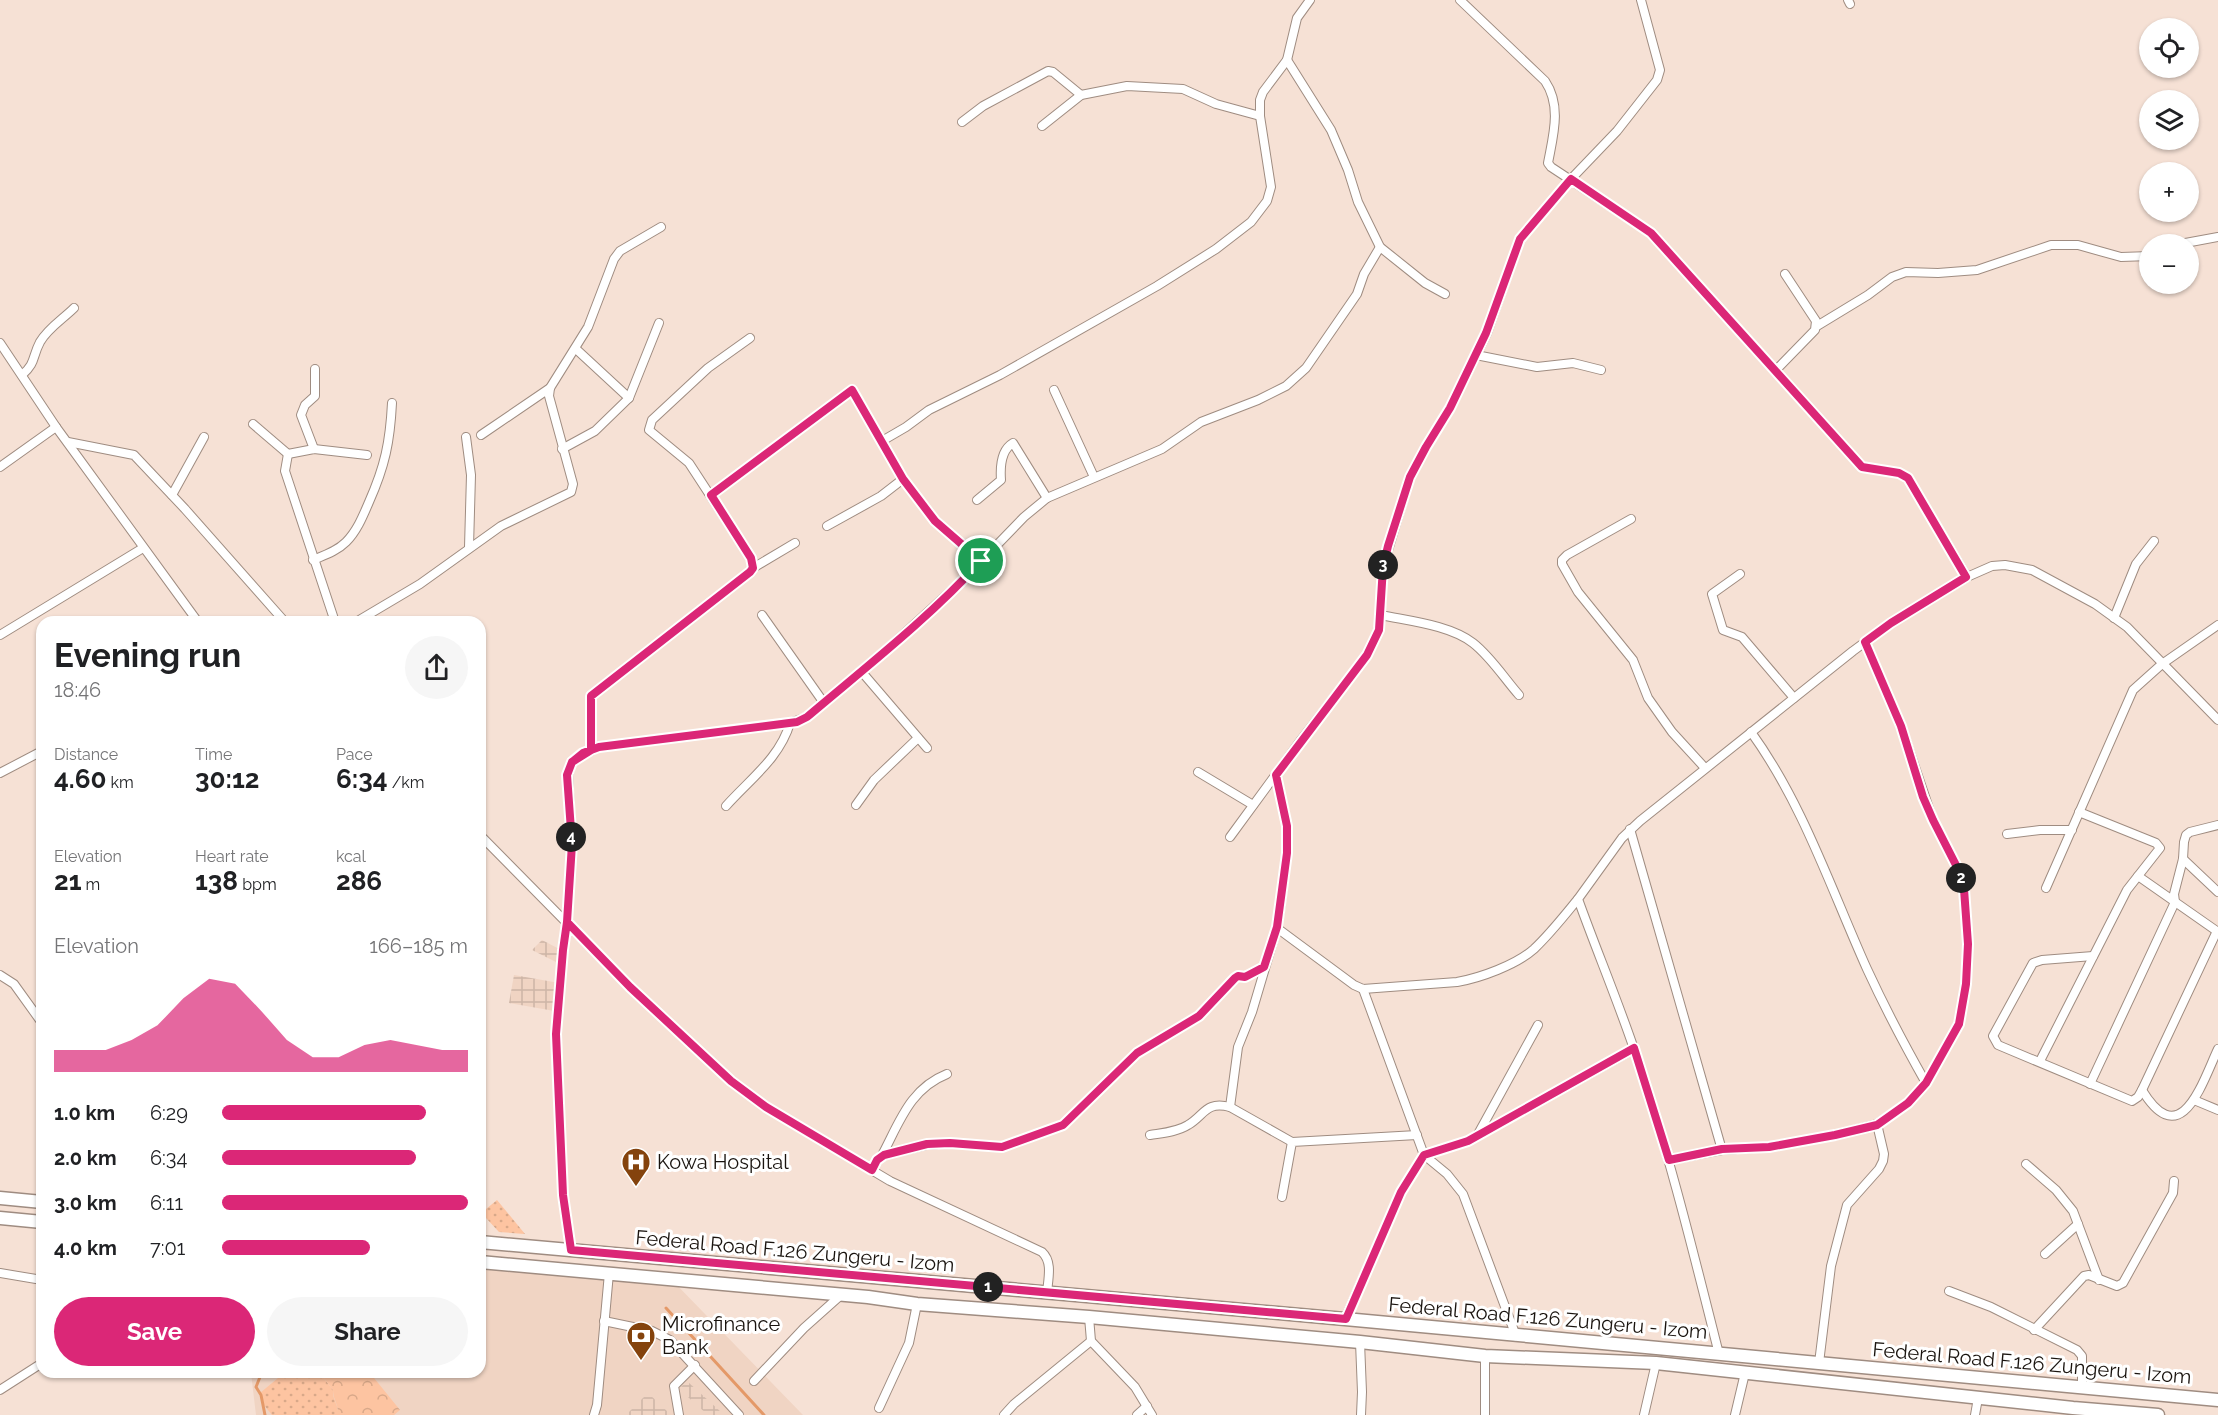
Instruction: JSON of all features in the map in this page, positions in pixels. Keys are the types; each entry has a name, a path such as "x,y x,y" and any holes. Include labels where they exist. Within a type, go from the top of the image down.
{"main road":[{"path":"0,1197 36,1201"},
{"path":"0,1219 36,1222"},
{"name":"Federal Road F.126 Zungeru - Izom","path":"486,1243 2218,1400"},
{"name":"Federal Road F.126 Zungeru - Izom","path":"486,1263 868,1297 916,1304 1360,1342 1485,1356 1656,1363 1978,1398 2073,1412 2158,1415"},
{"path":"868,1297 870,1276"}],"street":[{"path":"882,441 929,410 1000,375 1157,286 1216,249 1251,222 1267,201 1271,187 1260,116 1260,100 1263,92 1287,60 1297,18 1310,0"},
{"path":"1460,0 1545,81 1551,90 1555,108 1548,163 1551,167 1651,233 1862,467 1899,473 1908,478 1966,577"},
{"path":"1230,837 1367,655 1376,637 1381,615 1383,567 1410,477 1450,408 1476,355 1520,239 1571,179 1617,131 1660,75 1641,0"},
{"path":"1287,60 1331,130 1348,170 1358,202 1380,247 1425,283 1445,294"},
{"path":"962,122 983,106 1048,71 1053,72 1081,95"},
{"path":"1042,126 1081,95 1122,86 1175,87 1216,104 1260,116"},
{"path":"481,435 550,388 588,327 614,259 620,251 661,227"},
{"path":"2199,241 2218,237"},
{"path":"1816,326 1868,295 1892,277 1906,272 1938,273 1977,270 2051,245 2063,244 2078,245 2121,257 2139,256"},
{"path":"571,1250 563,1195 556,1034 572,844 567,775 572,762 599,747 790,723 807,717 963,580 1024,517 1047,498 1162,449 1201,422 1258,400 1286,386 1306,368 1358,294 1364,274 1380,247"},
{"path":"1776,370 1815,330 1816,326 1816,321 1785,274"},
{"path":"22,375 32,366 40,342 47,332 74,308"},
{"path":"562,449 595,431 628,398 659,323"},
{"path":"750,338 708,368 649,425 650,430 689,463 751,558 753,568"},
{"path":"0,343 56,427 194,616"},
{"path":"576,349 628,398"},
{"path":"1476,355 1537,367 1572,363 1601,370"},
{"path":"314,448 301,415 305,405 315,396 315,369"},
{"path":"366,616 420,584 501,526 571,492 573,484 549,396 550,388"},
{"path":"711,495 852,390 903,479 935,521 981,561"},
{"path":"1054,390 1094,477"},
{"path":"313,560 346,543 363,518 383,469 390,437 392,403"},
{"path":"253,424 288,454"},
{"path":"0,467 56,427"},
{"path":"172,495 204,437"},
{"path":"466,437 471,475 469,547"},
{"path":"68,442 134,455 280,616"},
{"path":"977,500 1001,480 1004,455 1007,448 1014,443 1047,498"},
{"path":"288,454 314,448 367,455"},
{"path":"288,454 285,471 333,616"},
{"path":"827,525 881,496 903,479"},
{"path":"1631,519 1567,555 1562,560 1562,564 1578,592 1633,660 1648,698 1672,732 1705,768"},
{"path":"2114,618 2136,564 2154,541"},
{"path":"591,750 591,696 741,580 753,568 795,543"},
{"path":"0,635 143,548"},
{"path":"1277,927 1353,985 1363,989 1456,982 1470,979 1519,959 1533,950 1549,934 1630,829 1865,642 1966,577 1992,566 2005,565 2032,570 2095,604 2134,634 2218,720"},
{"path":"1740,574 1712,594 1723,630 1742,637 1794,698"},
{"path":"762,615 824,703"},
{"path":"1381,615 1437,627 1468,639 1487,656 1518,696"},
{"path":"2046,888 2130,696 2137,685 2162,664 2218,626"},
{"path":"1669,1160 1722,1149 1769,1147 1877,1125 1908,1103 1926,1083 1959,1024 1966,984 1968,944 1964,889 1959,871 1923,797 1901,726 1865,642"},
{"path":"861,671 927,748"},
{"path":"726,806 773,758 785,739 790,723"},
{"path":"1751,732 1768,756 1797,807 1868,971 1926,1083"},
{"path":"856,805 874,780 918,738"},
{"path":"0,773 36,754"},
{"path":"1198,772 1253,805"},
{"path":"1230,1107 1238,1047 1252,1012 1277,927 1287,853 1287,826 1276,775"},
{"path":"2040,1061 2127,890 2159,851 2159,846 2079,812"},
{"path":"2090,1084 2175,902 2174,894 2183,859 2184,842 2190,832 2218,825"},
{"path":"1630,829 1722,1149"},
{"path":"2007,834 2040,830 2072,830"},
{"path":"486,841 630,987 731,1081 766,1107 872,1170 1042,1252 1049,1263 1047,1293"},
{"path":"2183,859 2218,892"},
{"path":"2093,956 2033,963 1993,1036 1998,1045 2129,1100 2136,1099 2217,932 2138,876"},
{"path":"1578,899 1634,1048 1669,1160 1719,1354"},
{"path":"880,1157 940,1143 1005,1146 1063,1125 1137,1053 1199,1016 1235,978 1245,977 1264,967"},
{"path":"0,975 14,984 36,1015"},
{"path":"1363,989 1424,1155 1447,1174 1462,1194 1516,1336"},
{"path":"1477,1137 1538,1025"},
{"path":"1346,1319 1401,1192 1424,1155 1477,1137 1634,1048"},
{"path":"2142,1090 2152,1106 2161,1114 2171,1116 2188,1109 2217,1052"},
{"path":"872,1170 912,1098 934,1080 947,1074"},
{"path":"2194,1100 2218,1110"},
{"path":"1150,1135 1188,1125 1205,1109 1222,1105 1230,1107 1292,1142 1417,1135"},
{"path":"1819,1363 1831,1266 1847,1205 1879,1169 1883,1161 1884,1154 1877,1125"},
{"path":"1282,1197 1292,1142"},
{"path":"2026,1164 2063,1197 2073,1211 2099,1280"},
{"path":"2034,1330 2079,1280 2089,1275 2117,1286 2123,1283 2172,1195 2174,1181"},
{"path":"2045,1254 2078,1224"},
{"path":"0,1273 36,1279"},
{"path":"594,1415 597,1406 609,1273"},
{"path":"1949,1291 1991,1307 2080,1352 2082,1388"},
{"path":"754,1382 804,1328 841,1295"},
{"path":"879,1408 909,1342 916,1304"},
{"path":"1089,1317 1091,1341 1128,1378 1152,1415"},
{"path":"604,1321 652,1330 670,1340 740,1415"},
{"path":"1004,1415 1014,1404 1091,1341"},
{"path":"1360,1342 1361,1415"},
{"path":"1485,1356 1485,1415"},
{"path":"1644,1415 1656,1363"},
{"path":"680,1415 674,1386 695,1365"},
{"path":"0,1390 36,1367"},
{"path":"1736,1415 1745,1373"},
{"path":"1975,1415 1978,1398"},
{"path":"1137,1415 1146,1406"}],"shaded area":[{"path":"542,940 565,952 560,964 532,950"},
{"path":"514,975 565,984 560,1012 509,1003"},
{"path":"486,1268 671,1279 803,1415 256,1415 252,1378 486,1378"},
{"path":"687,1381 721,1412 708,1415 679,1389"},
{"path":"648,1393 671,1415 626,1415"}],"green space":[{"path":"497,1200 525,1234 499,1232 486,1218 486,1209"},
{"path":"278,1378 324,1378 333,1390 338,1415 272,1415 263,1404 260,1393"},
{"path":"324,1378 374,1378 400,1410 394,1415 338,1415 333,1390"}],"waterway":[{"path":"666,1308 764,1415"},
{"path":"260,1378 256,1387 261,1395 265,1415"}],"place":[{"name":"Kowa Hospital","path":"636,1188"},
{"name":"Microfinance Bank","path":"641,1362"}],"route":[{"path":"981,561 894,643 807,717 797,722 599,747 583,753 572,762 567,775 572,844 556,1034 563,1195 571,1250 1346,1319 1401,1192 1424,1155 1468,1141 1634,1048 1669,1160 1722,1149 1769,1147 1877,1125 1908,1103 1926,1083 1959,1024 1966,984 1968,944 1964,889 1959,871 1923,797 1901,726 1865,642 1891,623 1966,577 1908,478 1899,473 1862,467 1651,233 1571,179 1520,239 1486,333 1450,408 1410,477 1383,567 1381,615 1376,637 1367,655 1276,775 1287,826 1287,853 1277,927 1264,967 1245,977 1235,978 1199,1016 1137,1053 1063,1125 1002,1147 950,1143 927,1144 884,1155 877,1160 872,1170 766,1107 731,1081 630,987 567,922 572,844 567,775 572,762 583,753 591,750 591,696 753,568 751,558 711,495 852,390 903,479 935,521 981,561"}]}
